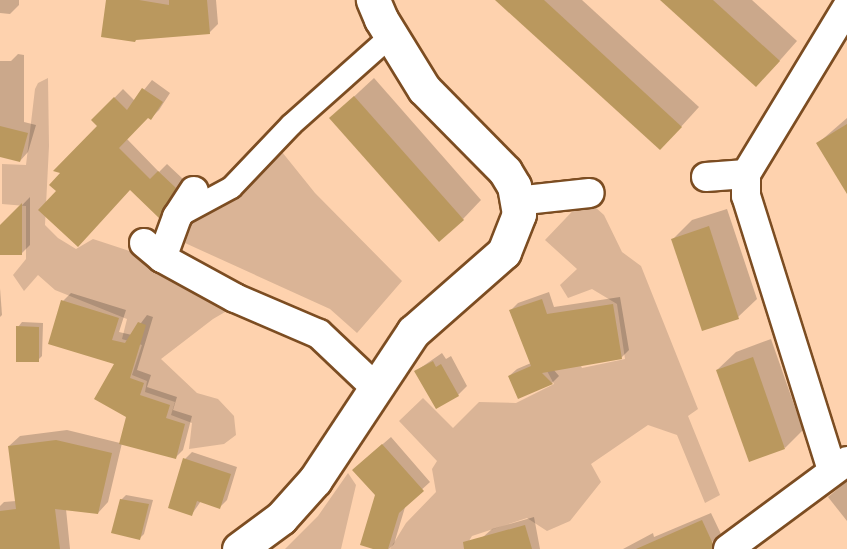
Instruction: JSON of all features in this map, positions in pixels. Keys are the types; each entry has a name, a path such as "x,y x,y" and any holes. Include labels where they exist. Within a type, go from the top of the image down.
{"street":[{"path":"242,548 281,518 315,480 413,332 504,252 519,214 514,186 506,171 424,89 373,0"},
{"path":"728,549 840,465 746,196 746,174 847,7"},
{"path":"177,217 231,187 291,123 391,35"},
{"path":"706,177 746,174"},
{"path":"194,192 153,251 235,298 319,334 376,388"},
{"path":"516,201 590,193"}],"shaded area":[{"path":"48,78 49,146 45,225 58,238 76,249 93,239 160,261 237,305 213,319 161,359 197,393 218,399 234,416 236,435 224,444 189,449 192,423 171,415 175,402 145,392 147,381 132,375 142,345 122,339 127,319 55,290 38,275 24,291 13,275 26,259 26,206 2,204 2,164 26,165 35,89 38,83"},
{"path":"278,147 315,193 402,281 357,333 330,309 185,243 193,221 237,194"},
{"path":"585,198 604,215 622,252 641,266 698,409 688,416 720,495 705,503 677,435 648,425 591,464 601,482 570,521 547,531 527,518 472,536 464,549 390,549 406,523 436,492 432,469 437,461 399,421 423,398 453,428 479,402 516,403 554,384 546,369 576,356 582,368 625,359 617,304 592,289 568,298 560,285 577,269 545,240"},
{"path":"348,473 356,485 341,549 285,549 318,516"}],"building":[{"path":"106,0 139,0 169,5 169,0 207,0 210,34 136,40 135,42 101,37"},
{"path":"495,0 544,0 682,127 660,150"},
{"path":"660,0 713,0 780,61 756,87"},
{"path":"142,88 163,102 151,120 148,118 119,148 150,179 158,171 176,188 159,218 130,190 78,247 38,210 56,191 49,185 60,173 53,171 97,126 91,120 114,97 127,110"},
{"path":"354,96 464,220 439,242 329,118"},
{"path":"847,124 847,194 816,143"},
{"path":"0,126 28,133 20,162 0,157"},
{"path":"22,203 22,255 0,255 0,225"},
{"path":"709,226 739,319 702,331 671,239"},
{"path":"542,299 547,314 613,304 622,359 542,373 553,384 518,399 508,376 531,366 509,310"},
{"path":"61,300 119,318 112,340 125,343 138,322 146,325 130,378 144,383 140,395 170,405 166,418 185,424 176,459 119,444 126,417 94,399 114,364 48,344"},
{"path":"16,326 39,327 39,362 16,362"},
{"path":"753,357 785,449 749,462 716,370"},
{"path":"433,361 436,367 441,364 459,396 436,409 414,371"},
{"path":"56,440 112,453 98,514 55,509 60,549 0,549 0,511 16,509 8,446"},
{"path":"382,444 424,491 399,513 388,549 373,549 360,545 375,495 352,470"},
{"path":"183,458 231,474 220,509 197,501 192,516 168,508"},
{"path":"120,499 149,504 140,540 111,533"},
{"path":"702,520 713,544 712,549 636,549"},
{"path":"525,525 532,549 464,549 463,542"}]}
